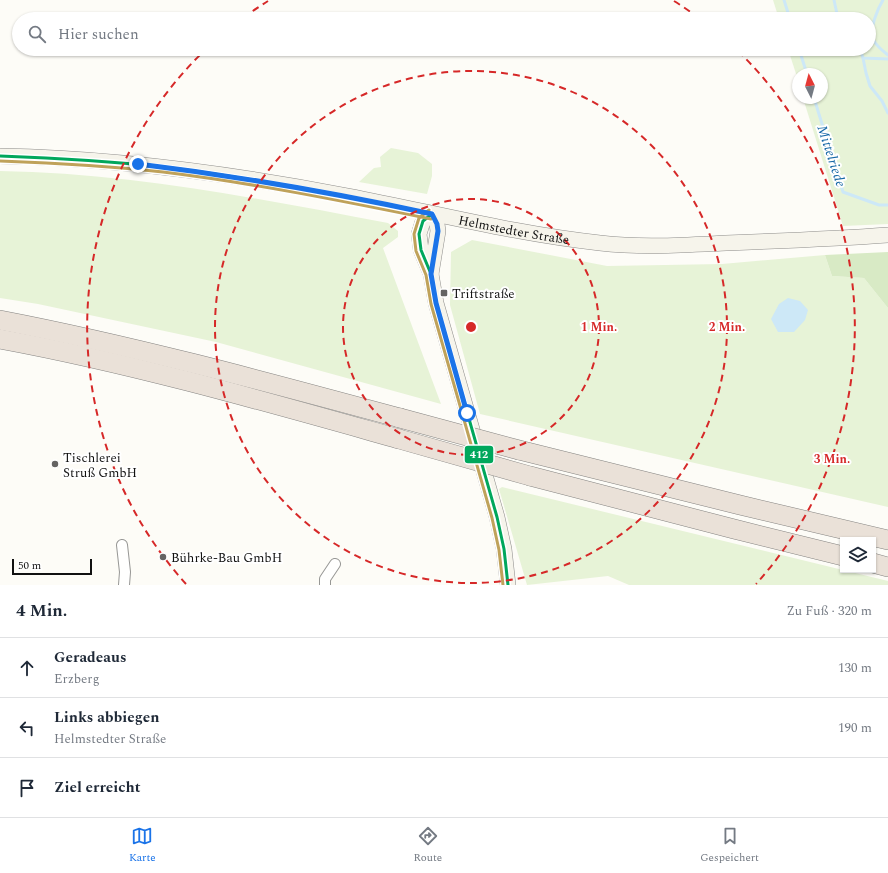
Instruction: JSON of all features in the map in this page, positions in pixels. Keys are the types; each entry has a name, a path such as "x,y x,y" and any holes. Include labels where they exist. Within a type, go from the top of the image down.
{"highway":[{"path":"0,320 67,332 160,354 519,450 888,540"},
{"path":"0,339 63,351 156,373 530,476 840,555"},
{"path":"876,564 888,567"}],"street":[{"name":"Helmstedter Straße","path":"0,156 28,156 99,161 196,171 348,196 525,233 583,241 646,246 888,236"},
{"path":"432,214 437,224 438,231 431,274 436,303 497,517 504,549 508,585"},
{"path":"122,545 126,572 124,585"},
{"path":"325,585 326,579 335,564"}],"green space":[{"path":"773,0 888,0 888,224 843,226 805,104 828,104 828,68 794,68 790,56 876,56 876,12 777,12"},
{"path":"391,148 418,153 432,164 432,176 427,194 359,182 374,168 381,167 380,157"},
{"path":"0,171 49,173 147,182 292,205 388,223 398,231 398,237 383,248 441,404 216,342 38,304 0,298"},
{"path":"472,240 607,266 722,264 825,255 832,276 864,278 888,308 888,507 480,414 450,305 451,252"},
{"path":"888,252 888,308 864,278 832,276 825,255"},
{"path":"502,487 840,569 840,573 855,573 888,581 888,585 629,585 608,576 527,585 499,489"}],"water":[{"path":"788,298 800,301 808,310 805,320 794,332 778,332 771,319 779,304"}],"waterway":[{"name":"Mittelriede","path":"784,0 788,12"},
{"path":"834,0 837,12"},
{"path":"876,16 883,0"},
{"path":"876,44 888,55"},
{"name":"Mittelriede","path":"801,56 805,68"},
{"path":"862,56 863,58 888,59"},
{"path":"863,58 870,86 882,101 888,113"},
{"name":"Mittelriede","path":"816,104 843,192 879,205 888,205"}],"transit line":[{"name":"412","path":"0,156 102,161 197,171 298,188 432,214"},
{"path":"0,161 102,166 197,176 297,193 431,219"},
{"path":"429,210 419,218 414,234 416,251 426,275 431,304 492,518 499,550 503,585"},
{"name":"412","path":"432,214 423,221 419,234 421,250 431,274 436,303 497,517 504,549 508,585"}],"place":[{"name":"Triftstraße","path":"444,293"},
{"name":"Tischlerei Struß GmbH","path":"55,464"},
{"name":"Bührke-Bau GmbH","path":"163,557"}],"route":[{"path":"138,164 260,181 348,196 432,214 437,224 438,231 431,274 433,290 467,413"}]}
